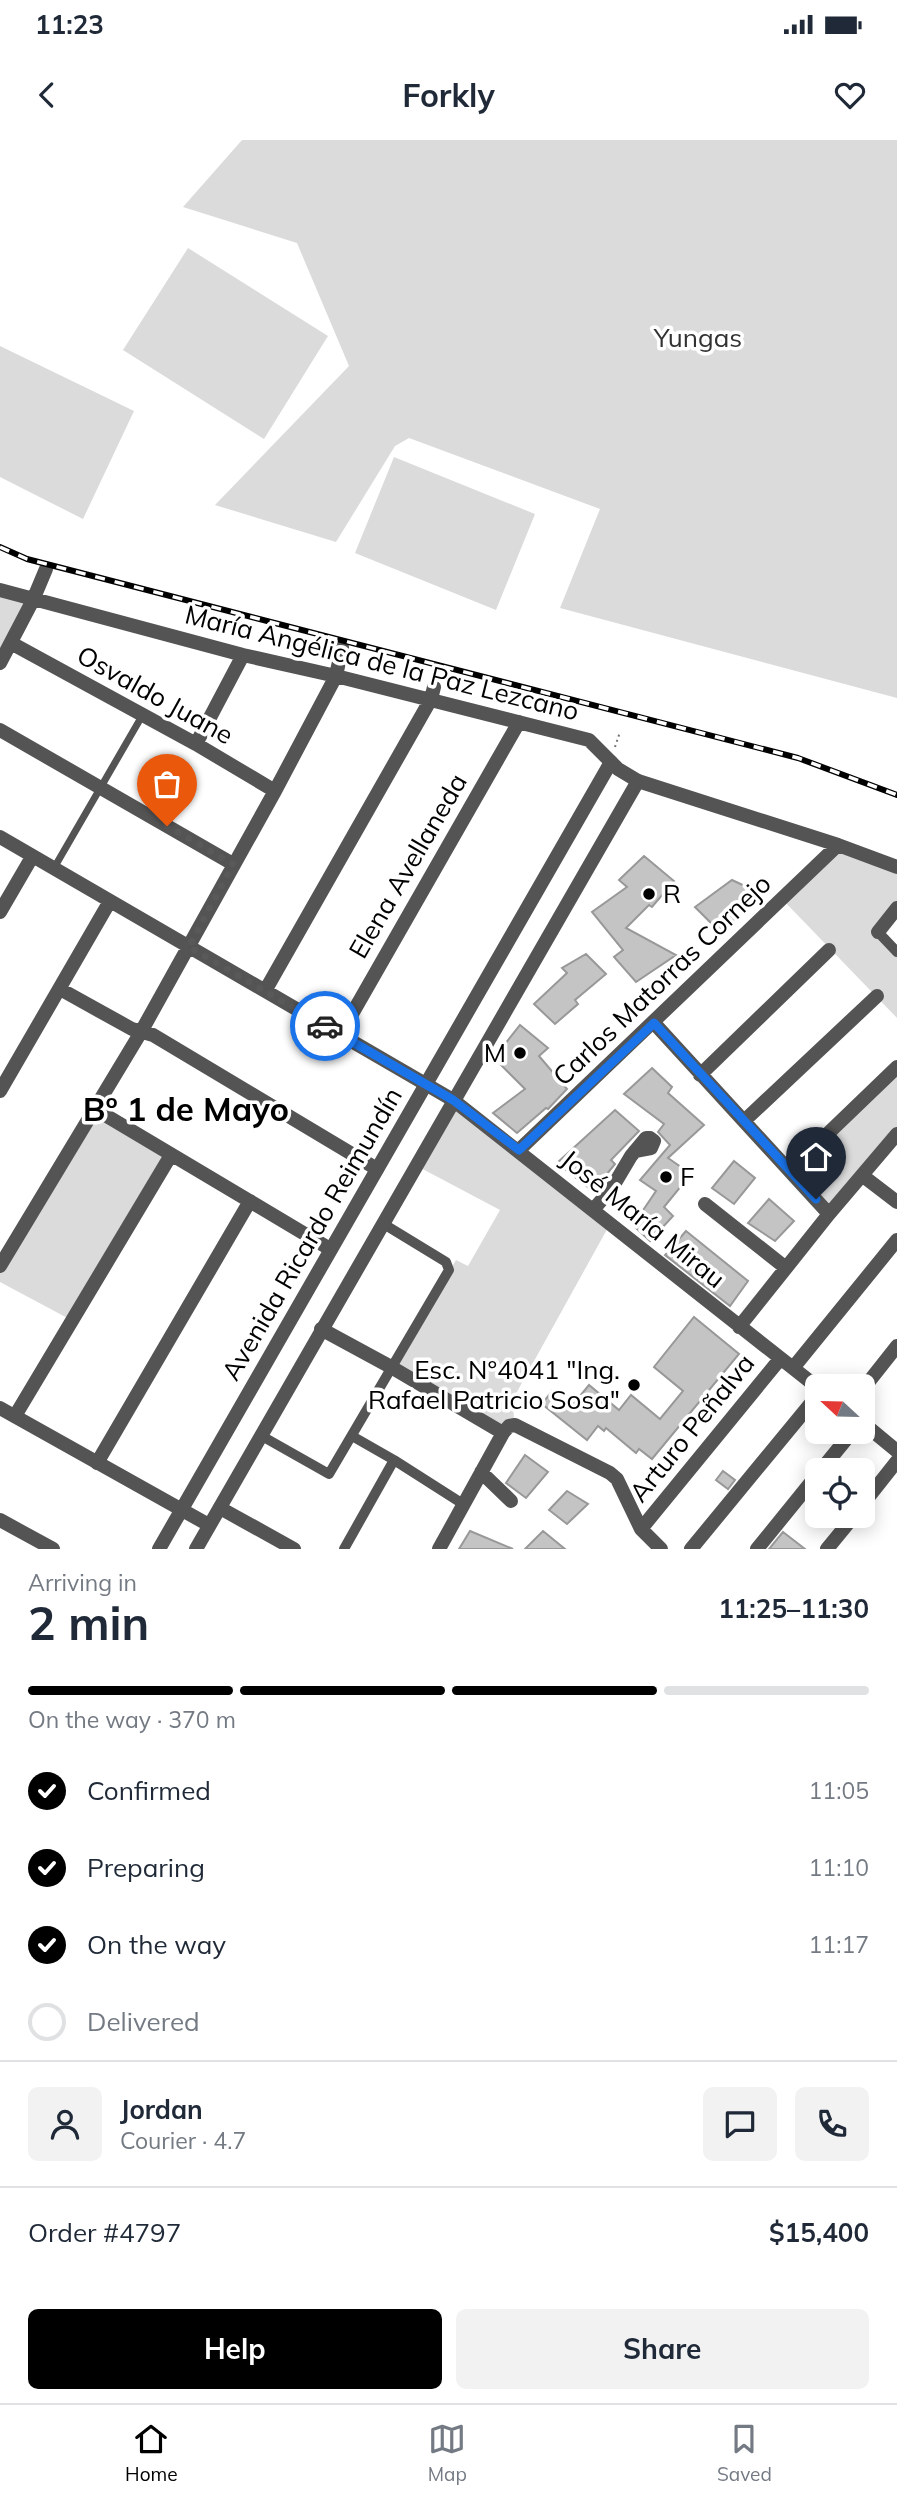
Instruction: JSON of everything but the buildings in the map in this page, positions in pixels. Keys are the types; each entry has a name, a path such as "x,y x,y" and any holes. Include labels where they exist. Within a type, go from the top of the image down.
{"street":[{"path":"0,663 46,569"},
{"name":"María Angélica de la Paz Lezcano","path":"0,590 243,655 337,676 433,693 519,722 589,740 625,775 638,781 838,845 897,867"},
{"name":"Osvaldo Juane","path":"11,643 196,744 275,791"},
{"path":"0,1266 189,947 337,676 342,647"},
{"path":"196,744 243,655"},
{"path":"265,991 433,693"},
{"name":"Elena Avellaneda","path":"340,1035 519,722"},
{"path":"0,730 233,864"},
{"name":"Avenida Ricardo Reimundín","path":"159,1549 611,762"},
{"name":"Avenida Ricardo Reimundín","path":"196,1549 638,781"},
{"name":"José María Mirau","path":"0,837 453,1100 805,1378"},
{"name":"Carlos Matorras Cornejo","path":"519,1150 838,845"},
{"path":"0,912 32,857"},
{"path":"0,1091 110,901"},
{"path":"897,908 878,932 897,952"},
{"path":"700,1075 829,950"},
{"path":"60,989 141,1032 153,1035 377,1169"},
{"path":"744,1121 877,996"},
{"path":"654,1023 829,1214"},
{"path":"790,1170 897,1067"},
{"path":"95,1109 330,1250"},
{"path":"739,1327 897,1134"},
{"path":"593,1210 612,1188 635,1152"},
{"path":"15,1416 171,1155"},
{"path":"863,1175 897,1202"},
{"path":"97,1463 250,1201"},
{"path":"705,1203 786,1268"},
{"path":"260,1435 329,1474 449,1270 446,1262 382,1223"},
{"name":"Arturo Peñalva","path":"793,1368 897,1240"},
{"path":"321,1329 509,1429 610,1473 617,1479 641,1529 661,1549"},
{"path":"875,1374 897,1346"},
{"name":"Arturo Peñalva","path":"641,1529 780,1359"},
{"path":"0,1408 209,1525"},
{"path":"691,1549 805,1411"},
{"path":"439,1549 481,1472 509,1429"},
{"path":"875,1433 897,1451"},
{"path":"352,1436 463,1504"},
{"path":"831,1458 842,1444"},
{"path":"344,1549 394,1460"},
{"path":"875,1489 897,1461"},
{"path":"481,1472 511,1500"},
{"path":"757,1549 805,1490"},
{"path":"220,1508 292,1548"},
{"path":"0,1520 53,1549"},
{"path":"827,1549 844,1528"}],"lane":[{"path":"54,869 142,716"}],"green space":[{"name":"Yungas","path":"242,140 897,140 897,698 560,608 600,509 409,438 395,446 336,542 215,505 349,366 297,243 183,207"},
{"path":"188,248 328,336 264,439 123,350"},
{"path":"0,346 134,411 83,519 0,477"},
{"path":"394,457 535,514 496,610 355,553"},
{"path":"0,593 29,603 0,656"},
{"path":"838,845 897,867 897,908 878,932 897,952 897,1018 782,899"},
{"path":"897,1067 897,1133 829,1214 790,1170"},
{"path":"453,1100 610,1224 513,1399 514,1422 503,1433 391,1367 456,1260 468,1266 500,1210 415,1165"},
{"path":"95,1109 171,1155 73,1321 0,1282 0,1266"}],"railway":[{"path":"0,547 27,559 798,758 897,795"}],"way so far":[{"path":"167,826 233,864 189,947 325,1026"}],"place":[{"name":"R","path":"649,894"},
{"name":"M","path":"520,1053"},
{"name":"F","path":"666,1177"},
{"name":"Esc. N°4041 \"Ing. Rafael Patricio Sosa\"","path":"634,1385"}],"district":[{"name":"Bº 1 de Mayo","path":"186,1109"}],"route":[{"path":"325,1026 453,1100 519,1150 654,1023 816,1199"}]}
